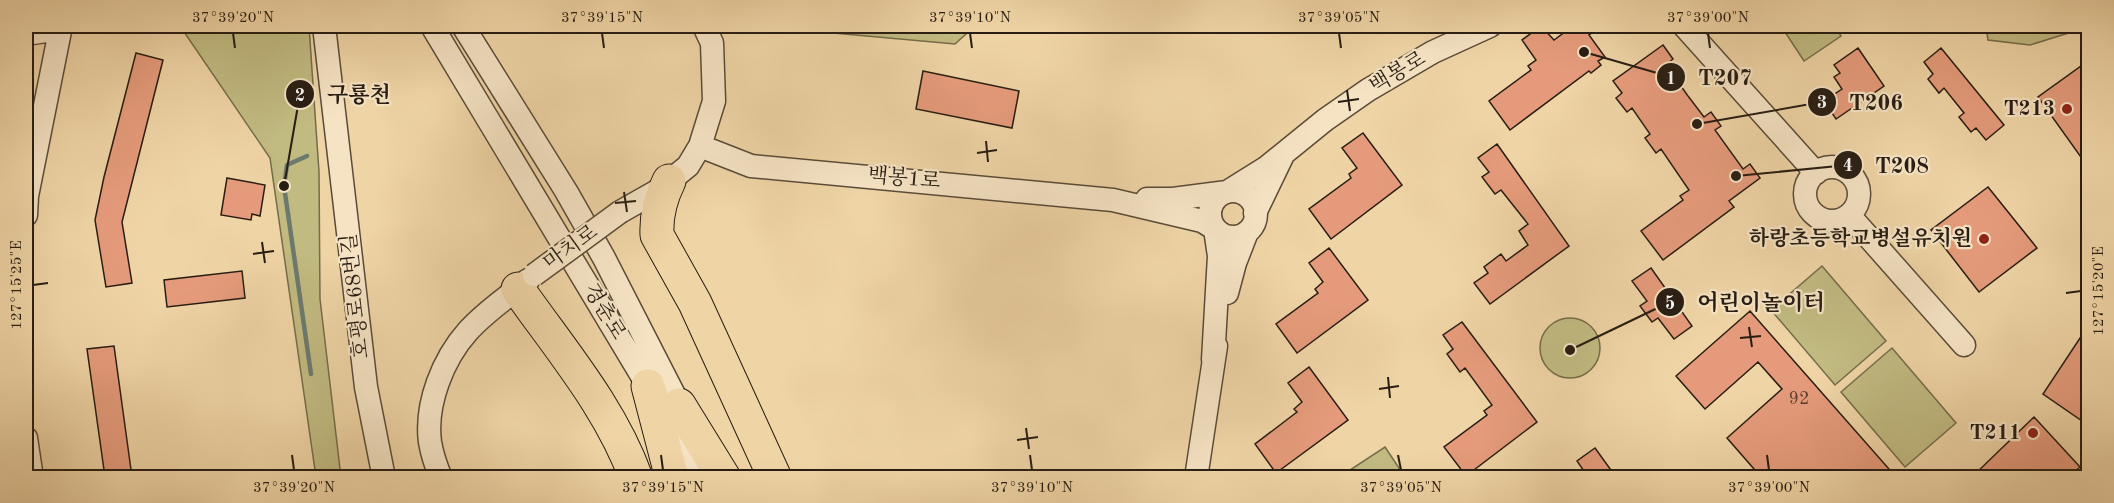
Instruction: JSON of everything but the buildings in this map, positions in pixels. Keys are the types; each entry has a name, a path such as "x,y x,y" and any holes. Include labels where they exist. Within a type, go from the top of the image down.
{"highway":[{"path":"669,181 658,209 657,235 695,303 775,477"},
{"path":"526,282 622,443 636,477"},
{"path":"648,386 672,477"},
{"path":"679,405 724,477"}],"street":[{"path":"324,26 336,112"},
{"path":"336,112 340,26"},
{"name":"경춘로","path":"432,26 648,386 694,477"},
{"name":"경춘로","path":"463,26 566,191 604,258 714,477"},
{"name":"마치로","path":"441,477 433,455 429,426 431,409 442,373 468,331 526,282 620,212 688,166 700,146 714,100 712,43 704,26"},
{"name":"백봉로","path":"1227,192 1267,166 1368,90 1433,52 1490,26"},
{"path":"1684,26 1816,173"},
{"path":"26,34 61,27 27,196 26,215"},
{"name":"호평로68번길","path":"336,112 366,387 384,477"},
{"name":"백봉1로","path":"700,146 751,166 1113,200 1173,199 1227,192"},
{"name":"백봉로","path":"1196,477 1213,360 1232,272 1251,222 1284,153"},
{"path":"1824,169 1841,169 1854,180 1858,196 1857,204 1849,215 1836,221 1827,221 1812,212 1805,196 1806,187 1816,173 1824,169"},
{"path":"1227,192 1243,194 1249,199 1251,222 1234,237 1227,236 1215,229 1210,215 1211,208 1220,195 1227,192"},
{"name":"백봉1로","path":"1113,200 1194,218 1215,229"},
{"path":"1849,215 1964,345"},
{"name":"백봉로","path":"1213,360 1219,256 1215,229"},
{"path":"26,438 32,477"}],"shaded area":[{"path":"180,26 309,26 319,172 320,299 341,477 316,477 270,158"},
{"path":"798,26 975,26 955,44 800,30"},
{"path":"1781,26 1835,26 1841,36 1804,61"},
{"path":"1986,26 2088,27 2030,45 1988,40"},
{"path":"1822,266 1886,341 1835,385 1771,310"},
{"path":"1564,318 1576,318 1587,323 1595,331 1600,348 1598,360 1587,373 1576,378 1564,378 1553,373 1545,365 1540,354 1540,342 1545,331 1553,323"},
{"path":"1892,348 1956,423 1905,467 1841,392"},
{"path":"1385,447 1405,477 1351,477 1347,472"}],"waterway":[{"path":"307,156 287,165 284,186 311,374"}],"place":[{"name":"T207","path":"1584,52"},
{"name":"T213","path":"2067,109"},
{"name":"T206","path":"1697,124"},
{"name":"T208","path":"1736,176"},
{"name":"구룡천","path":"284,186"},
{"name":"하랑초등학교병설유치원","path":"1984,239"},
{"name":"어린이놀이터","path":"1570,350"},
{"name":"T211","path":"2033,433"}]}
